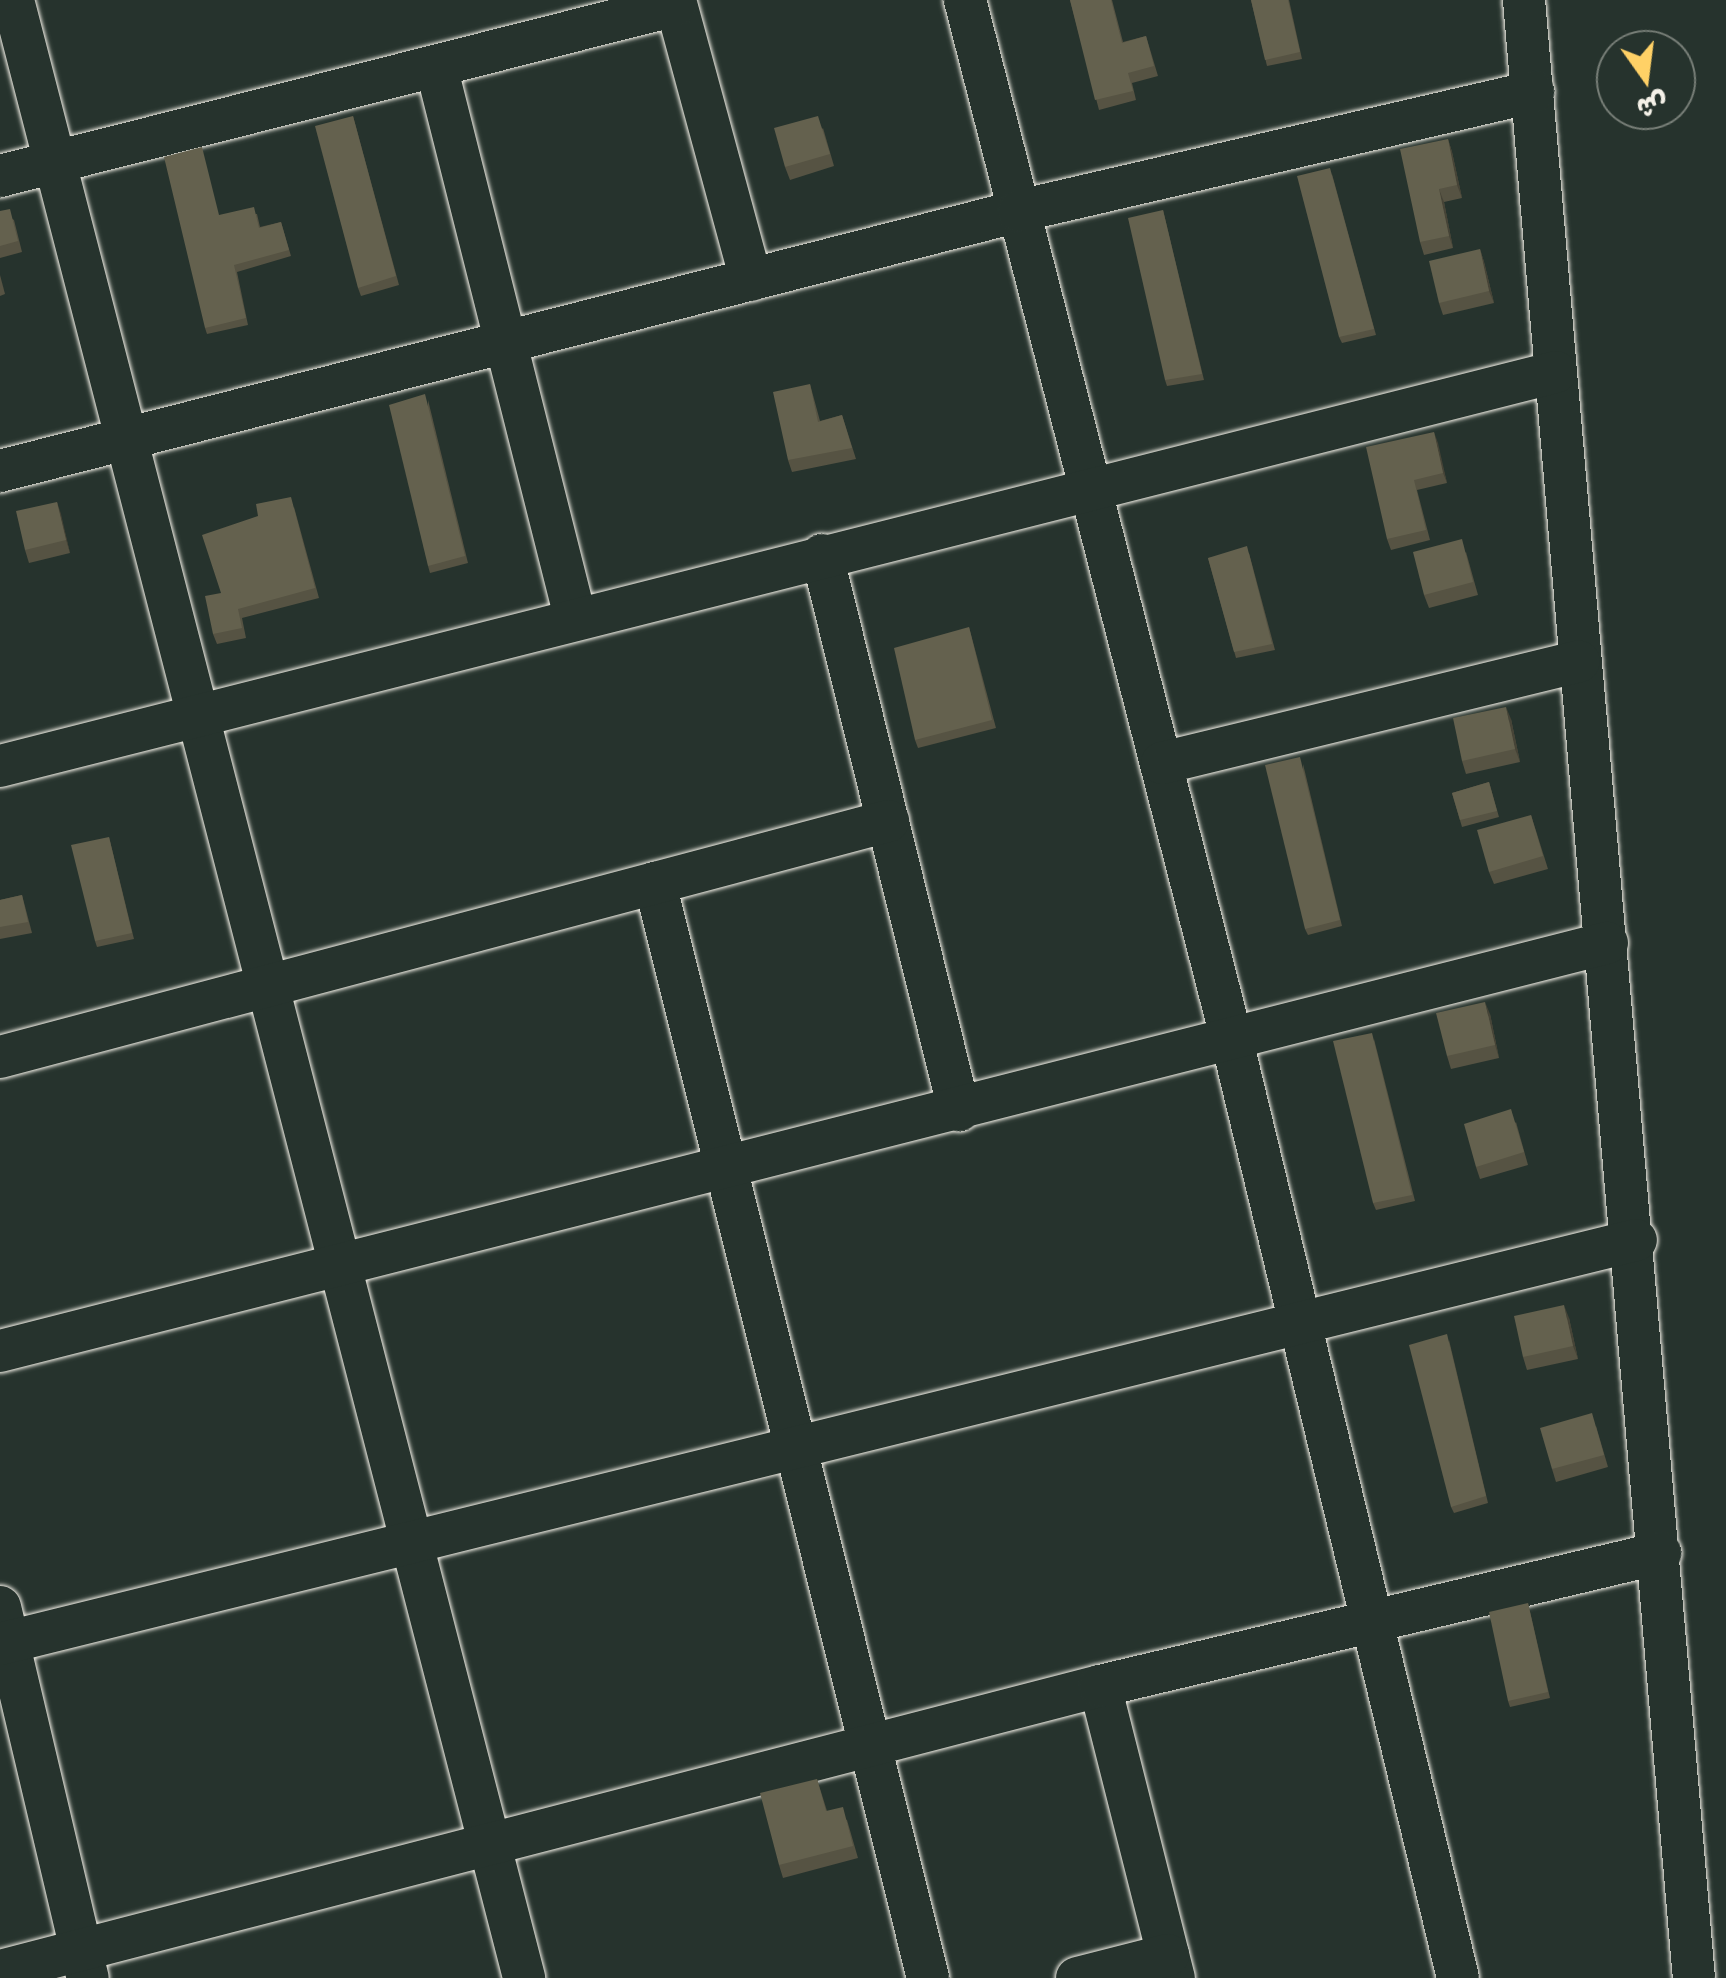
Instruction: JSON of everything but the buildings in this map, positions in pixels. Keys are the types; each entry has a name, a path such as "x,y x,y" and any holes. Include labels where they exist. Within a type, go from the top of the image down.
{"street":[{"path":"13,0 195,719 343,1262 524,1978"},
{"path":"966,0 1232,1041 1458,1978"},
{"path":"1524,0 1580,662 1636,1240 1694,1978"},
{"path":"0,176 676,2 751,280"},
{"path":"436,66 574,617"},
{"path":"0,471 506,345 1019,211 1533,92"},
{"path":"0,766 195,719 574,617 1556,372"},
{"path":"822,555 959,1110"},
{"path":"1162,763 1580,662"},
{"path":"0,1057 888,822"},
{"path":"655,883 793,1449 928,1978"},
{"path":"0,1351 1607,943"},
{"path":"85,1964 3,1631 412,1544 1636,1240"},
{"path":"0,1971 85,1964 490,1849 1100,1686 1373,1618 1660,1553"},
{"path":"1077,1978 1171,1967 1100,1686"}]}
